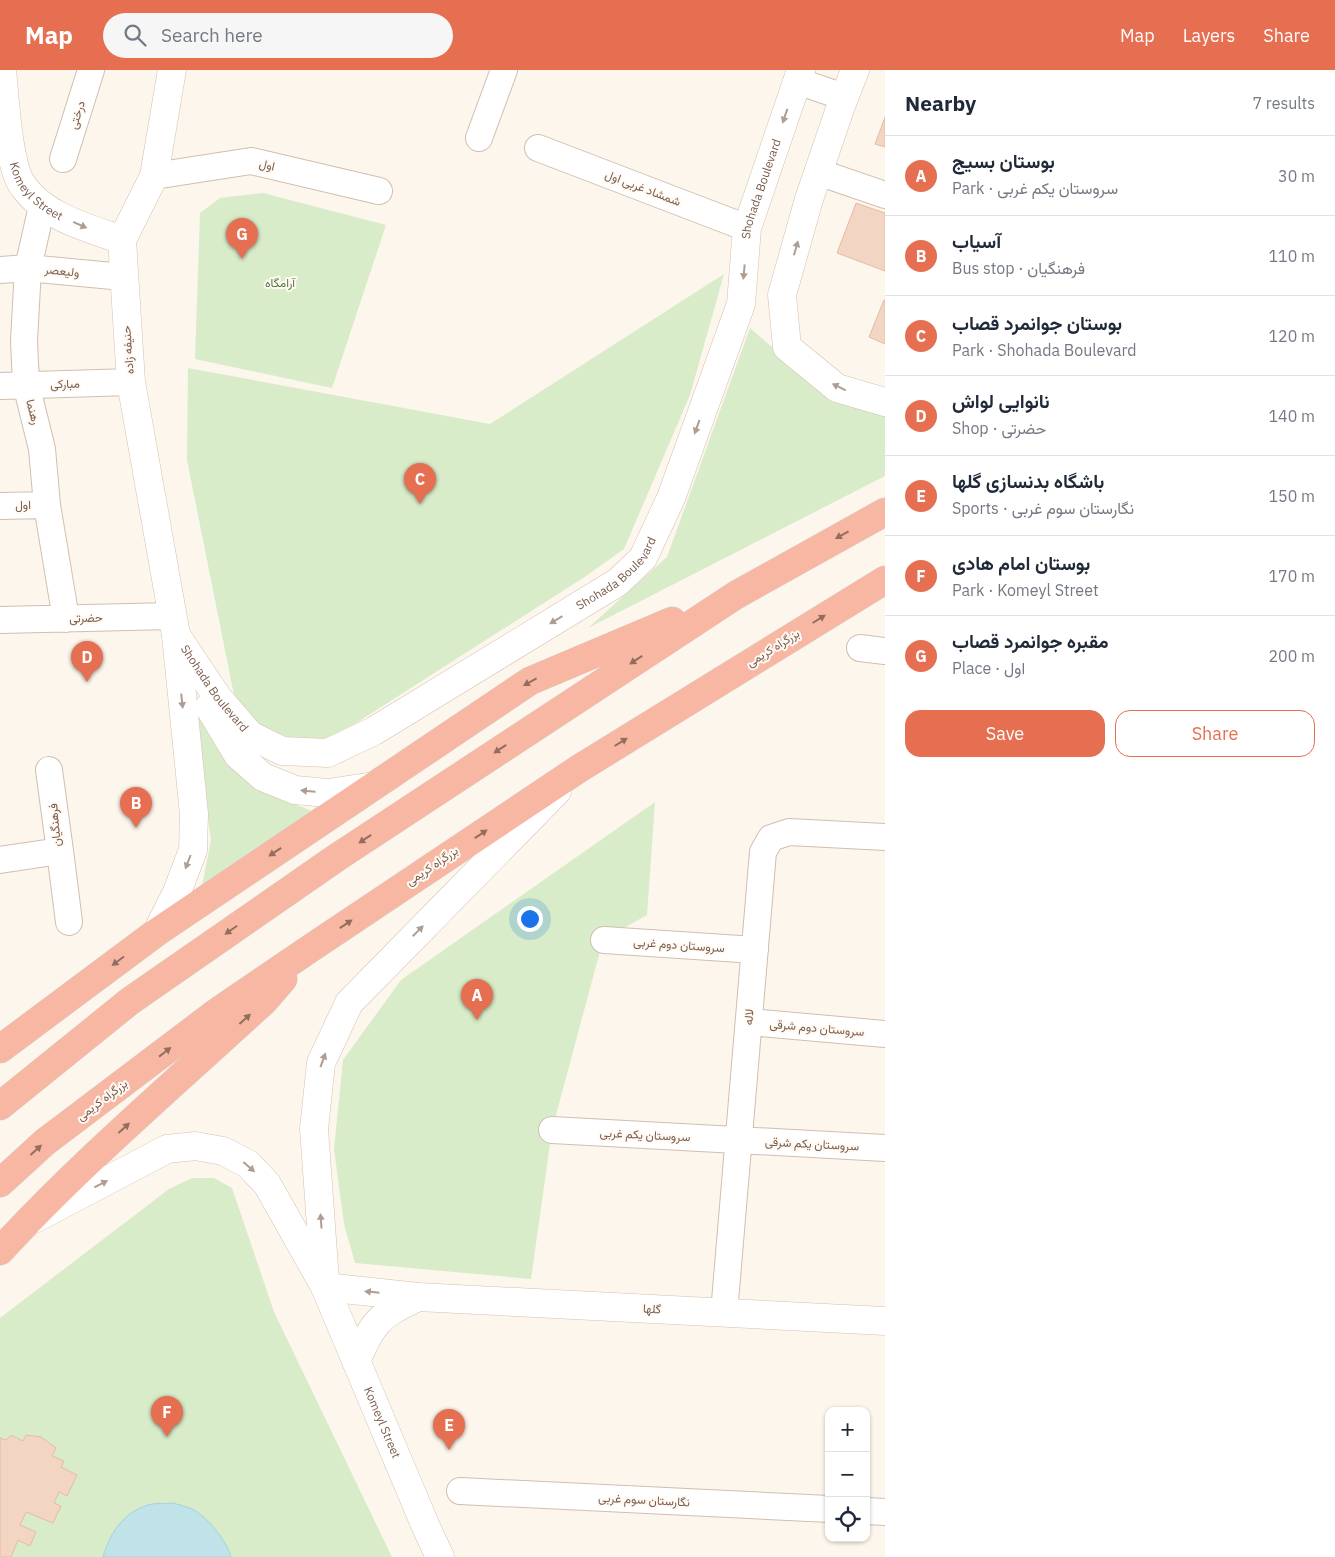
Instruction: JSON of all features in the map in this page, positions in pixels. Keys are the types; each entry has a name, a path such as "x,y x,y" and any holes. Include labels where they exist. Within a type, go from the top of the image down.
{"highway":[{"path":"0,1106 130,1001 336,858 538,723 736,595 885,512"},
{"name":"بزرگراه کریمی","path":"0,1183 45,1142 217,1012 305,952 580,768 885,580"},
{"path":"0,1049 158,932 530,681 736,595"},
{"path":"0,1251 106,1144 264,1001 305,952"}],"main road":[{"name":"Komeyl Street","path":"2,70 6,160 22,185 42,206 80,226 122,240"},
{"name":"حنیفه زاده","path":"172,70 154,176 122,240 131,382 174,626"},
{"path":"855,70 818,172 782,295 787,347 836,388 885,402"},
{"name":"Shohada Boulevard","path":"174,626 218,698 250,735 282,751 328,753 374,731 618,582 643,558 671,498 741,304 747,228 799,75"},
{"path":"174,626 203,696 238,755 264,777 295,790 328,793 374,786"},
{"path":"158,932 177,892 193,850 194,814 174,626"},
{"path":"325,1287 314,1129 321,1063 349,1003 580,768"},
{"path":"26,1223 167,1150 195,1146 223,1151 248,1164 267,1184 325,1287"},
{"name":"Komeyl Street","path":"325,1287 440,1557"},
{"name":"گلها","path":"325,1287 418,1297 885,1321"},
{"name":"گلها","path":"356,1361 378,1320 392,1310 418,1297"}],"street":[{"name":"درختی","path":"64,160 91,70"},
{"path":"479,138 504,70"},
{"path":"799,75 844,97"},
{"name":"شمشاد غربی اول","path":"538,148 747,228"},
{"name":"اول","path":"154,176 251,161 379,191"},
{"path":"818,172 885,195"},
{"name":"رهنما","path":"42,206 28,268 24,341 26,384 42,449 47,505 66,619"},
{"name":"ولیعصر","path":"0,270 28,268 123,277"},
{"name":"مبارکی","path":"0,386 131,382"},
{"name":"اول","path":"0,506 47,505"},
{"name":"حضرتی","path":"0,620 66,619 174,626"},
{"name":"فرهنگیان","path":"0,860 60,851 49,770"},
{"name":"لاله","path":"724,1313 763,852 771,838 788,832 885,837"},
{"path":"60,851 69,922"},
{"name":"سروستان دوم غربی","path":"604,940 755,950"},
{"name":"سروستان دوم شرقی","path":"749,1022 885,1034"},
{"name":"سروستان یکم غربی","path":"552,1130 739,1140"},
{"name":"سروستان یکم شرقی","path":"739,1140 885,1148"},
{"name":"نگارستان سوم غربی","path":"460,1491 825,1509"},
{"path":"870,1511 885,1512"}],"green space":[{"name":"آرامگاه","path":"263,193 386,225 332,388 195,359 200,213 220,198"},
{"path":"724,274 690,395 624,549 586,576 353,725 326,738 300,742 249,721 234,695 187,460 188,368 490,424"},
{"path":"750,328 834,401 885,413 885,476 588,628 667,557"},
{"path":"189,687 217,741 242,777 269,794 312,811 202,886 211,840"},
{"path":"655,802 647,915 603,940 552,1130 531,1279 355,1263 344,1224 334,1149 343,1060 401,980"},
{"path":"192,1178 214,1178 232,1188 274,1312 392,1557 0,1557 0,1318 169,1189"}],"water":[{"path":"173,1503 192,1509 204,1517 221,1537 231,1557 103,1557 114,1531 126,1517 142,1507 152,1504"}],"building":[{"path":"885,117 885,147 875,144"},
{"path":"856,203 885,213 885,271 837,253"},
{"path":"885,300 885,344 869,337"},
{"path":"11,1435 23,1441 26,1435 41,1437 56,1448 52,1456 64,1461 61,1467 77,1475 67,1496 59,1492 54,1503 61,1506 53,1523 26,1512 20,1525 36,1532 30,1546 18,1540 11,1557 0,1557 0,1438 6,1440"}],"place":[{"name":"مقبره جوانمرد قصاب","path":"242,259"},
{"name":"بوستان جوانمرد قصاب","path":"420,504"},
{"name":"نانوایی لواش","path":"87,682"},
{"name":"آسیاب","path":"136,828"},
{"name":"بوستان بسیج","path":"477,1020"},
{"name":"بوستان امام هادی","path":"167,1437"},
{"name":"باشگاه بدنسازی گلها","path":"449,1450"}]}
